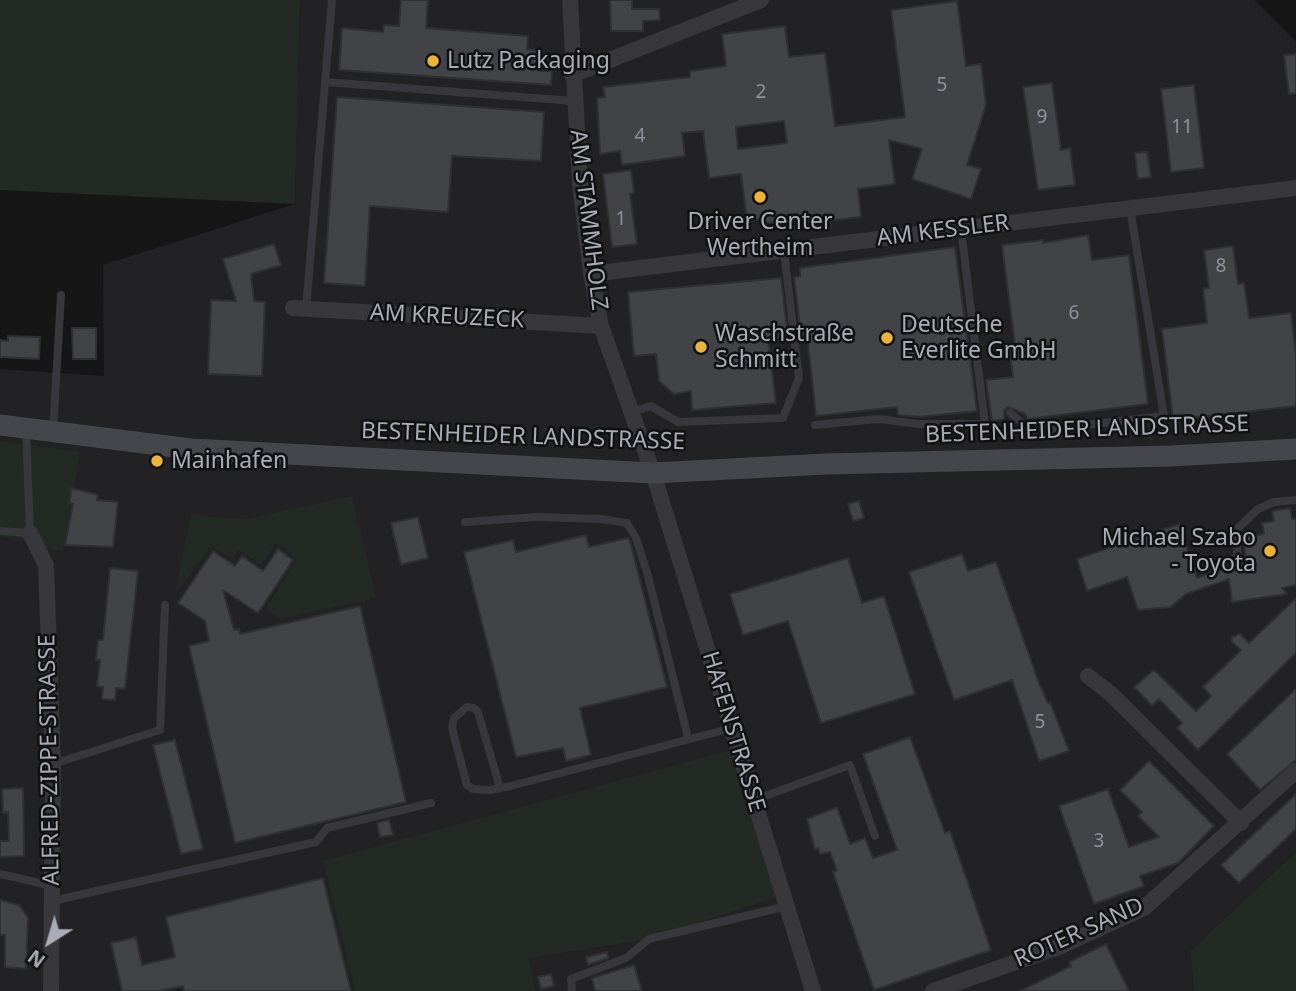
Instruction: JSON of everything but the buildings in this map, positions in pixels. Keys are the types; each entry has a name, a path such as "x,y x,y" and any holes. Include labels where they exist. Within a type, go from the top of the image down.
{"main road":[{"name":"BESTENHEIDER LANDSTRASSE","path":"0,425 191,449 653,473 826,464 1171,456 1296,449"}],"street":[{"name":"AM STAMMHOLZ","path":"569,0 574,101 591,274 601,326 653,473"},
{"path":"572,75 761,0"},
{"name":"AM KESSLER","path":"591,274 1296,188"},
{"name":"AM KREUZECK","path":"299,308 601,326"},
{"name":"HAFENSTRASSE","path":"653,473 813,991"},
{"name":"ALFRED-ZIPPE-STRASSE","path":"30,533 46,565 53,764 51,991"},
{"path":"1088,676 1111,694 1241,823"},
{"name":"ROTER SAND","path":"933,991 1059,947 1144,908 1296,771"}],"lane":[{"path":"299,308 332,0"},
{"path":"325,82 574,101"},
{"path":"1010,413 1032,431 1164,416 1130,208"},
{"path":"815,425 878,419 918,424 985,424 961,229"},
{"path":"632,412 651,406 678,422 783,418 799,378 784,251"},
{"path":"53,432 61,295"},
{"path":"0,531 30,533 26,428"},
{"path":"1239,563 1236,531 1258,509 1274,502 1296,500"},
{"path":"465,522 536,517 601,519 627,523 636,538 648,576 688,738"},
{"path":"53,764 160,730 166,605"},
{"path":"500,788 478,712 467,707 454,718 452,728 467,785 473,789 500,788 732,728"},
{"path":"754,800 850,765 875,836"},
{"path":"0,874 52,893 316,842 327,828 430,803"},
{"path":"572,991 571,979 626,958 649,939 787,906"}],"shaded area":[{"path":"0,0 300,0 295,204 0,190"},
{"path":"300,0 1254,0 1296,42 1296,852 1190,951 1194,991 0,991 0,369 104,376 103,265 295,204"},
{"path":"0,441 80,452 63,552 0,536"},
{"path":"352,496 376,598 280,619 266,608 297,559 276,543 261,565 238,550 232,559 211,546 174,596 191,515 247,519"},
{"path":"738,748 777,897 649,939 529,958 535,991 355,991 323,861"},
{"path":"1296,852 1296,991 1194,991 1190,951"}],"place":[{"name":"Lutz Packaging","path":"433,61"},
{"name":"Driver Center Wertheim","path":"760,197"},
{"name":"Deutsche Everlite GmbH","path":"887,338"},
{"name":"Waschstraße Schmitt","path":"701,347"},
{"name":"Mainhafen","path":"157,461"},
{"name":"Michael Szabo - Toyota","path":"1270,551"}]}
